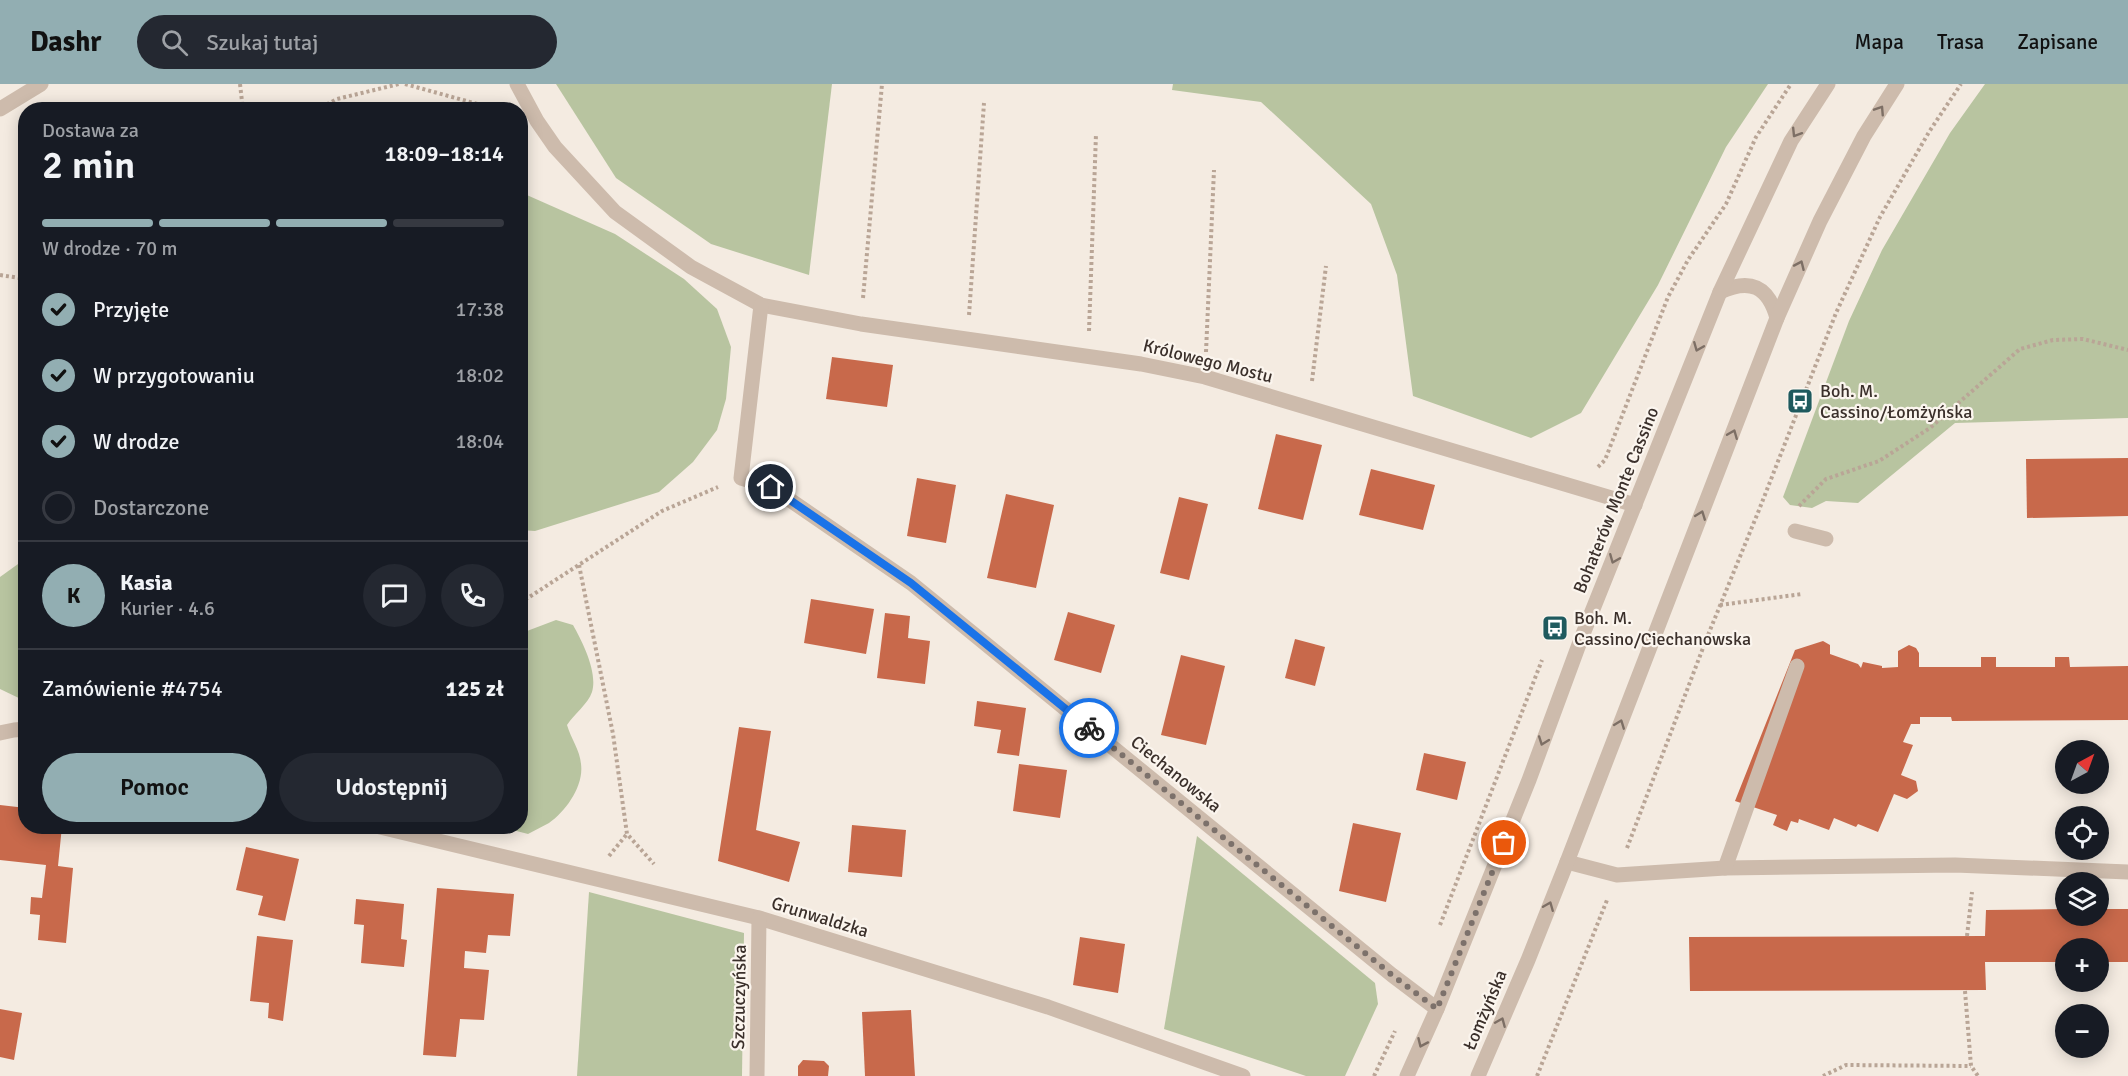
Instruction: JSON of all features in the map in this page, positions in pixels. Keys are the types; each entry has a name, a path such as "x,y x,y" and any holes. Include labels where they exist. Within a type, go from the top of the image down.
{"street":[{"path":"0,109 41,84"},
{"name":"Królowego Mostu","path":"518,84 527,102"},
{"name":"Bohaterów Monte Cassino","path":"1437,1009 1720,292 1791,141 1828,84"},
{"path":"1897,84 1864,136 1831,200 1777,318 1567,862 1617,875 1725,868 1955,865 2128,872"},
{"name":"Królowego Mostu","path":"528,103 555,147 615,212 691,267 761,305 861,324 1141,364 1205,377 1582,487 1635,505"},
{"path":"1720,292 1735,285 1751,285 1764,292 1773,305 1777,318"},
{"path":"741,478 761,305"},
{"name":"Ciechanowska","path":"741,478 771,487 911,583 1392,975 1437,1009"},
{"path":"1795,531 1826,539"},
{"path":"1725,868 1797,666"},
{"path":"0,733 18,730"},
{"name":"Grunwaldzka","path":"409,834 759,918 1048,1007 1244,1076"},
{"name":"Łomżyńska","path":"1478,1076 1567,862"},
{"name":"Szczuczyńska","path":"757,1076 759,918"},
{"path":"1407,1076 1437,1009"}],"path":[{"path":"240,84 242,102"},
{"path":"331,102 399,84"},
{"path":"405,84 470,102"},
{"path":"861,324 882,84"},
{"path":"1582,487 1588,470 1595,470 1605,460 1668,297 1688,260 1726,204 1756,137 1791,84"},
{"path":"1537,1076 1836,313 1880,217 1929,132 1961,84"},
{"path":"967,340 984,103"},
{"path":"1088,357 1096,134"},
{"path":"1205,377 1214,170"},
{"path":"1308,408 1326,266"},
{"path":"0,274 18,277"},
{"path":"1798,507 1826,479 1879,461 1930,428 2020,349 2053,340 2083,339 2128,350"},
{"path":"528,598 662,511 741,478"},
{"path":"579,565 613,734 627,834 657,867"},
{"path":"1720,605 1802,594"},
{"path":"1437,933 1546,649"},
{"path":"1967,936 1974,867"},
{"path":"1965,991 1971,1066 1978,1076"},
{"path":"1374,1076 1397,1028"},
{"path":"1823,1076 1846,1065 1971,1066"}],"green space":[{"path":"556,84 832,84 809,275 711,244 616,178"},
{"path":"1173,84 1768,84 1726,147 1658,285 1581,413 1531,438 1413,396 1397,275 1371,204 1261,102 1172,90"},
{"path":"1985,84 2128,84 2128,418 1955,423 1858,503 1826,501 1812,508 1790,505 1783,497 1849,321 1882,250 1950,133"},
{"path":"528,196 615,234 684,279 717,309 731,347 726,399 717,430 693,462 659,492 535,531 528,531"},
{"path":"18,564 18,697 0,689 0,577"},
{"path":"556,620 573,625 588,657 593,684 587,701 567,725 580,759 581,772 577,789 555,818 528,834 528,631"},
{"path":"1197,836 1375,983 1378,1004 1345,1076 1306,1076 1164,1029"},
{"path":"589,892 744,933 742,1076 577,1076"}],"building":[{"path":"832,357 893,365 887,407 826,399"},
{"path":"1276,434 1322,445 1303,520 1258,509"},
{"path":"2128,458 2128,516 2027,518 2026,459"},
{"path":"1371,469 1435,485 1423,530 1359,515"},
{"path":"917,478 956,485 946,543 907,536"},
{"path":"1006,494 1054,505 1036,588 987,578"},
{"path":"1179,497 1208,504 1189,580 1160,573"},
{"path":"811,599 874,609 866,654 804,643"},
{"path":"1068,612 1115,625 1101,673 1054,660"},
{"path":"885,613 910,616 908,638 930,641 925,684 877,678"},
{"path":"1295,639 1325,647 1315,686 1285,678"},
{"path":"1823,641 1830,645 1830,654 1858,664 1861,668 1863,662 1882,666 1882,668 1898,667 1898,651 1909,645 1916,648 1919,653 1919,667 1981,667 1981,657 1996,657 1996,667 2055,667 2055,657 2069,657 2070,667 2128,666 2128,720 1952,721 1951,717 1920,717 1920,724 1911,724 1903,742 1913,745 1901,775 1916,781 1918,791 1907,799 1894,794 1878,832 1858,824 1856,827 1834,818 1829,830 1799,819 1798,823 1791,821 1787,831 1773,825 1777,815 1735,801 1795,650"},
{"path":"1181,655 1225,666 1206,745 1161,735"},
{"path":"977,701 1026,708 1019,756 997,753 1001,730 974,726"},
{"path":"739,727 771,731 756,830 800,842 789,882 718,861"},
{"path":"1424,753 1466,762 1457,800 1416,790"},
{"path":"1019,764 1067,770 1060,818 1013,811"},
{"path":"0,805 18,807 18,834 61,834 58,866 73,868 66,943 38,940 40,915 30,914 31,897 42,898 46,865 0,860"},
{"path":"1353,823 1401,833 1386,902 1339,891"},
{"path":"852,825 906,830 902,877 848,872"},
{"path":"246,847 299,859 285,921 258,915 263,896 236,890"},
{"path":"437,888 514,894 510,936 488,935 486,953 465,951 464,968 489,970 484,1020 460,1019 456,1057 423,1055"},
{"path":"356,899 404,904 401,939 407,940 404,967 361,963 364,925 354,924"},
{"path":"2055,909 2055,926 2109,926 2109,909 2128,909 2128,962 2109,962 2109,938 2055,938 2055,962 1985,962 1986,990 1690,991 1689,937 1985,936 1986,910"},
{"path":"257,936 293,940 283,1021 268,1018 269,1003 250,1001"},
{"path":"1080,937 1125,944 1118,993 1073,985"},
{"path":"0,1009 22,1013 14,1060 0,1057"},
{"path":"911,1010 915,1076 865,1076 862,1012"},
{"path":"803,1060 824,1061 829,1066 828,1076 798,1076 798,1066"}],"way so far":[{"path":"1089,728 1392,975 1437,1009 1504,843"}],"place":[{"name":"Boh. M. Cassino/Łomżyńska","path":"1800,401"},
{"name":"Boh. M. Cassino/Ciechanowska","path":"1555,628"}],"route":[{"path":"771,487 911,583 1089,728"}]}
